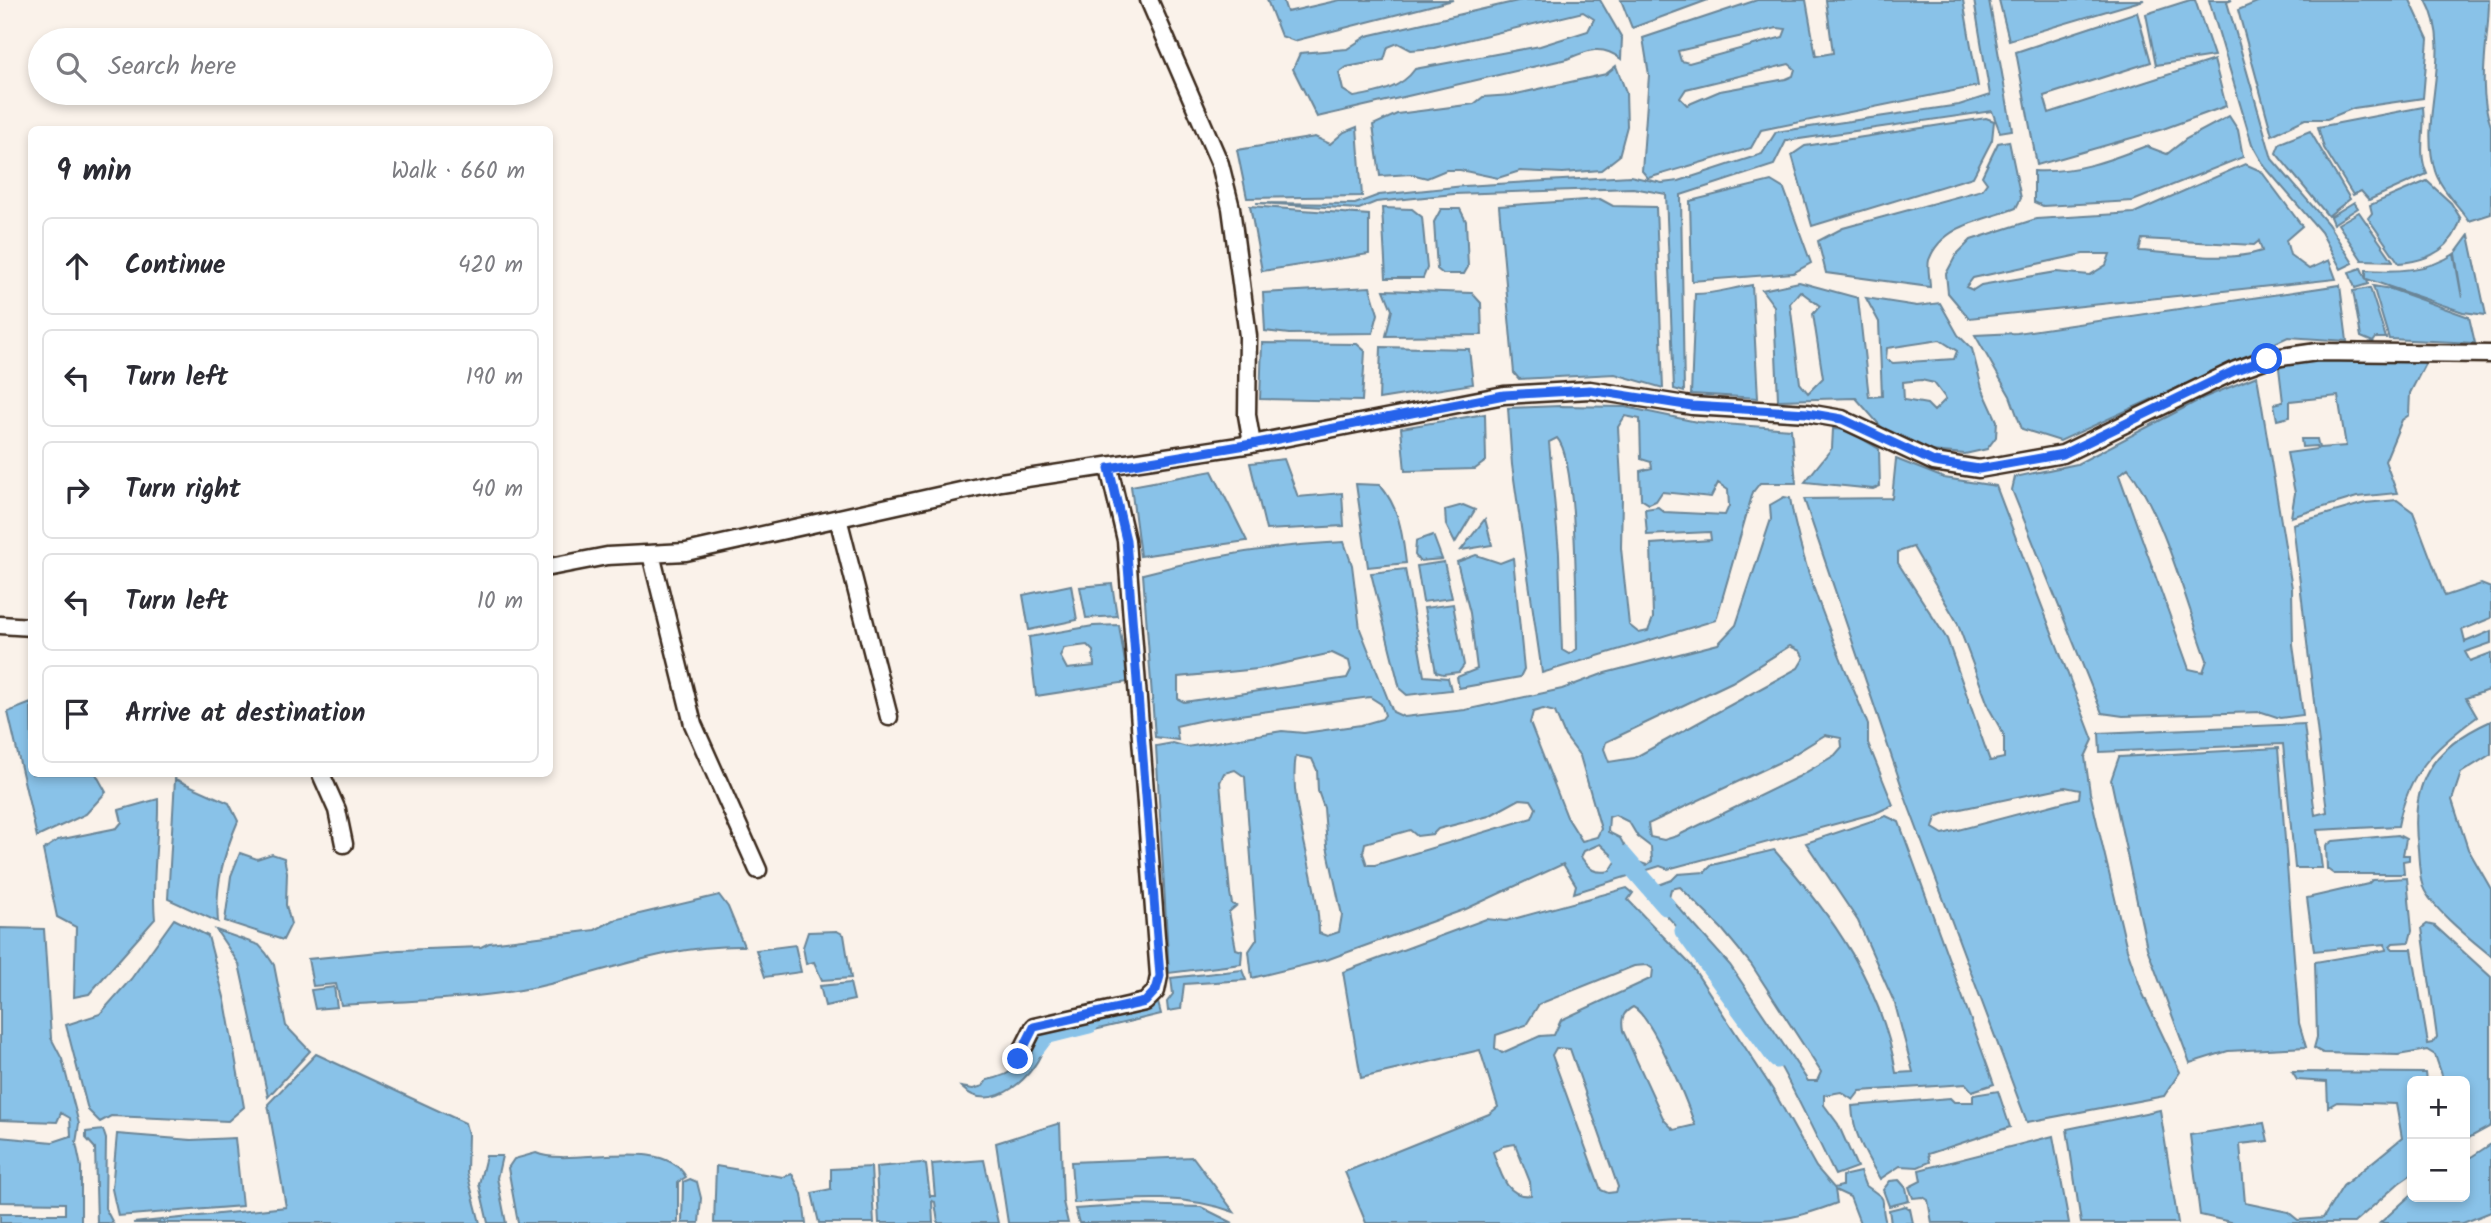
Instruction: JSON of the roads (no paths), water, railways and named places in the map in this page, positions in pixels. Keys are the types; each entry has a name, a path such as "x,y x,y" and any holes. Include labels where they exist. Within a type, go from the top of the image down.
{"street":[{"path":"1149,0 1215,151 1231,208 1248,336 1247,415 1252,444"},
{"path":"553,566 607,556 686,552 1001,482 1109,468 1252,444 1504,395 1590,390 1692,406 1807,413 1842,419 1934,462 1979,469 2063,454 2236,370 2267,359 2317,352 2491,354"},
{"path":"1018,1059 1034,1027 1145,1002 1156,990 1160,976 1126,540 1109,468"},
{"path":"838,518 889,717"},
{"path":"651,554 693,724 758,870"},
{"path":"0,625 28,627"},
{"path":"322,777 337,810 344,844"}],"water":[{"path":"1267,0 1283,0 1287,12 1340,0 1453,0 1294,41 1281,36"},
{"path":"1522,0 1600,0 1622,38 1621,59 1608,51 1588,51 1567,59 1317,117 1293,69 1300,53 1347,49 1367,36","holes":["1583,12 1594,19 1588,31 1540,46 1415,69 1396,86 1380,92 1354,97 1343,90 1339,73 1347,67 1384,60 1388,47 1398,43 1411,50 1434,48"]},
{"path":"1621,0 1708,0 1632,28"},
{"path":"1757,0 1806,0 1816,56 1833,53 1826,0 1963,0 1978,86 1761,130 1751,148 1648,178 1642,171 1649,75 1643,38","holes":["1777,28 1786,29 1783,37 1689,63 1681,61 1678,51","1789,64 1795,69 1793,76 1786,79 1720,91 1687,105 1680,98 1686,89"]},
{"path":"1974,0 1989,0 2012,130 2000,132 1992,111 1786,141 1774,165 1681,195 1684,392 1674,389 1666,194 1633,188 1454,194 1376,202 1359,209 1256,203 1355,204 1379,195 1464,186 1630,176 1662,183 1679,181 1762,154 1776,132 1959,105 1990,95"},
{"path":"1999,0 2144,0 2009,40"},
{"path":"2195,0 2214,56 2156,65 2146,14"},
{"path":"2209,0 2232,0 2227,2 2272,159 2328,224 2353,263 2341,269 2321,232 2265,167 2252,144"},
{"path":"2262,0 2410,0 2428,39 2423,98 2354,108 2327,119 2305,119 2272,135 2238,10"},
{"path":"2426,0 2489,0 2484,95 2491,126 2491,214 2469,221 2445,190 2435,171 2430,128 2437,41 2434,20"},
{"path":"2137,12 2151,62 2044,96 2049,113 2214,60 2226,106 2163,129 2037,165 2016,52"},
{"path":"1616,66 1626,92 1627,126 1619,156 1601,170 1563,173 1520,171 1498,178 1460,170 1446,170 1427,178 1411,174 1380,176 1373,125 1397,114 1474,104 1483,97 1512,95 1606,74"},
{"path":"2423,107 2422,149 2427,174 2369,200 2361,191 2353,195 2324,148 2318,127"},
{"path":"2229,116 2238,130 2243,157 2133,201 2043,206 2034,202 2034,171 2078,168 2146,146 2167,154 2186,139"},
{"path":"1986,118 1994,121 1992,140 1973,177 1812,226 1792,155 1805,146"},
{"path":"1357,127 1362,196 1247,198 1237,150 1315,137 1330,144 1344,132"},
{"path":"2310,131 2350,199 2328,216 2276,153 2280,143"},
{"path":"2009,141 2021,198 2016,208 1966,225 1944,238 1929,260 1930,287 1826,273 1818,241 1843,228 1982,190 1987,183 1982,176 1998,143"},
{"path":"2245,164 2261,171 2302,226 2286,240 2290,255 2309,269 2329,260 2336,279 1969,318 1948,293 1946,274 1956,255 1971,240 2036,219 2134,213","holes":["2142,239 2254,245 2259,241 2262,251 2248,255 2217,257 2139,251","2083,254 2110,254 2106,265 2090,275 2056,272 1981,285 1973,290 1966,287 1973,278"]},
{"path":"1771,181 1784,189 1811,263 1793,273 1692,281 1690,201"},
{"path":"2427,181 2451,203 2461,219 2452,239 2438,252 2420,260 2399,263 2368,218 2372,213 2370,205"},
{"path":"1600,199 1613,206 1656,207 1663,388 1615,374 1519,379 1514,373 1499,206"},
{"path":"2354,202 2358,208 2333,224 2330,217"},
{"path":"1250,206 1369,215 1369,254 1262,271"},
{"path":"1382,208 1412,209 1422,217 1427,268 1423,278 1386,278"},
{"path":"1441,209 1460,209 1466,221 1468,267 1464,274 1443,274 1437,269 1434,222"},
{"path":"2359,212 2393,261 2362,260 2338,224"},
{"path":"2469,235 2486,315 2463,312 2367,279 2368,284 2355,288 2349,272 2361,268 2366,279 2366,270 2389,271 2423,267 2454,254 2462,298 2455,254"},
{"path":"1799,282 1858,298 1869,397 1882,396 1879,322 1866,298 1917,306 1940,303 1958,335 1972,349 1982,388 1997,421 1996,437 1987,449 1965,454 1931,451 1883,429 1856,398 1778,400 1774,306 1762,290","holes":["1800,291 1820,306 1813,314 1823,378 1808,393 1800,383 1790,303","1940,340 1957,351 1954,359 1893,363 1886,359 1887,348","1921,380 1934,383 1946,399 1934,411 1927,404 1904,400 1903,382"]},
{"path":"1752,285 1758,398 1691,394 1695,294"},
{"path":"2340,285 2347,341 2288,337 2060,441 2022,429 2010,396 1975,335 2017,333"},
{"path":"2373,286 2391,289 2469,317 2475,343 2389,339"},
{"path":"1370,287 1378,314 1373,333 1289,334 1265,331 1263,293"},
{"path":"2370,288 2386,338 2376,338 2373,342 2361,337 2353,291"},
{"path":"1384,290 1472,293 1481,303 1482,335 1386,336 1392,310"},
{"path":"1262,343 1357,344 1365,351 1362,401 1260,399"},
{"path":"1381,347 1469,349 1473,384 1379,399"},
{"path":"2354,358 2426,362 2410,393 2409,415 2402,420 2385,461 2397,493 2357,497 2291,517 2295,493 2287,453 2317,449 2316,446 2302,447 2301,439 2317,439 2319,448 2346,446 2338,396 2290,401 2290,417 2277,420 2274,404 2283,402 2279,368 2296,360"},
{"path":"2257,376 2292,588 2293,645 2303,715 2280,718 2262,712 2123,716 2102,713 2012,490 2015,477 2077,464 2203,398","holes":["2128,468 2141,487 2163,534 2207,660 2203,672 2189,669 2119,475"]},
{"path":"1625,407 1697,422 1791,429 1796,483 1760,483 1753,492 1716,620 1542,673 1512,465 1508,408","holes":["1625,416 1640,419 1641,459 1651,462 1652,468 1640,471 1641,499 1649,504 1656,501 1662,492 1711,497 1718,483 1728,490 1729,506 1725,515 1664,512 1658,507 1645,509 1647,535 1710,532 1711,540 1651,544 1653,618 1648,631 1639,633 1629,625 1621,548 1622,497 1618,427","1557,438 1564,452 1569,475 1574,538 1577,649 1569,654 1562,650 1559,553 1549,442"]},
{"path":"1485,414 1486,461 1475,469 1405,471 1401,428"},
{"path":"1833,429 1847,430 1879,449 1880,486 1873,489 1805,482 1832,448"},
{"path":"1284,459 1298,497 1342,493 1344,526 1266,530 1250,463"},
{"path":"1896,459 1944,478 1996,486 2093,740 2085,757 2090,793 2127,949 2142,992 2180,1072 2164,1096 2027,1122 1907,802 1804,499 1892,498","holes":["1913,547 1957,622 1990,710 2004,735 2004,758 1990,761 1947,639 1898,563 1898,552","2065,787 2080,790 2079,798 1943,834 1933,828 1936,817 1951,811"]},
{"path":"1212,471 1247,541 1140,556 1131,486"},
{"path":"1356,484 1380,485 1387,494 1399,522 1406,563 1368,567"},
{"path":"1784,497 1790,498 1813,585 1868,725 1868,743 1893,805 1876,813 1668,869 1660,866 1574,893 1576,885 1563,864 1466,909 1329,959 1252,978 1249,951 1257,939 1245,777 1235,770 1224,773 1220,782 1230,893 1232,904 1236,906 1229,912 1236,949 1242,951 1241,964 1169,973 1156,746 1173,743 1187,747 1282,731 1304,733 1361,725 1382,719 1385,715 1381,704 1370,697 1203,720 1176,726 1178,740 1155,737 1143,574 1242,552 1344,542 1352,565 1360,629 1393,712 1404,717 1465,710 1562,689 1605,673 1718,644 1736,625 1771,519 1770,505","holes":["1790,646 1800,651 1804,658 1798,668 1634,758 1609,762 1604,749 1606,742 1732,682","1332,653 1349,661 1351,670 1347,678 1184,702 1178,699 1178,677 1258,669","1543,709 1555,712 1565,736 1580,756 1601,829 1597,837 1582,841 1567,817 1530,723 1533,712","1825,735 1841,738 1842,747 1835,755 1798,777 1677,836 1664,840 1650,837 1648,824 1786,759","1296,756 1312,759 1317,770 1327,846 1342,915 1339,932 1327,936 1319,933 1318,912 1296,797","1520,799 1531,800 1536,808 1532,818 1375,865 1367,865 1363,853 1365,843 1410,830 1417,836 1433,834 1438,829 1489,816","1615,815 1629,822 1638,837 1651,847 1652,861 1647,865 1632,860 1620,838 1608,832 1609,817","1600,844 1617,860 1610,871 1600,872 1590,868 1581,857 1584,851"]},
{"path":"2397,500 2413,512 2445,596 2481,584 2491,588 2491,618 2462,630 2465,642 2491,631 2491,643 2465,652 2470,661 2491,653 2491,694 2488,690 2466,698 2477,717 2425,763 2409,791 2398,826 2317,830 2322,868 2295,868 2283,744 2100,752 2099,733 2304,724 2315,815 2327,812 2293,524 2365,503"},
{"path":"1463,505 1475,510 1455,543 1446,525 1445,510"},
{"path":"1485,519 1492,545 1461,550"},
{"path":"1433,535 1442,559 1419,561 1415,555 1416,541"},
{"path":"1476,555 1500,563 1513,558 1524,669 1520,677 1459,688 1457,677 1477,669 1470,613 1457,562"},
{"path":"1444,562 1452,598 1423,602 1417,566"},
{"path":"1405,569 1424,676 1448,678 1451,690 1407,695 1400,689 1371,573"},
{"path":"1112,584 1117,616 1086,618 1080,587"},
{"path":"1071,585 1077,620 1029,630 1023,595"},
{"path":"1453,604 1464,665 1459,672 1443,674 1436,672 1424,608"},
{"path":"1119,625 1128,682 1036,696 1029,637 1093,626","holes":["1087,645 1093,651 1094,666 1067,669 1060,656 1064,648"]},
{"path":"28,704 28,777 98,777 106,792 86,814 37,837 8,712"},
{"path":"2491,721 2491,754 2461,773 2452,800 2468,849 2491,889 2491,956 2453,924 2427,895 2421,878 2416,826 2421,787 2439,756 2453,743"},
{"path":"2278,748 2299,1023 2306,1047 2228,1051 2190,1063 2147,948 2111,780 2119,757"},
{"path":"175,779 229,803 238,821 221,871 218,922 168,899"},
{"path":"158,799 155,919 89,994 74,997 76,927 57,917 43,850 58,840 117,828 122,822 119,810"},
{"path":"1886,816 1899,822 1994,1084 1972,1091 1966,1084 1860,1091 1853,1100 1841,1092 1824,1095 1824,1105 1838,1124 1857,1167 1835,1175 1782,1069 1751,1018 1716,970 1645,890 1672,880 1678,874 1705,872 1712,865 1774,850 1815,899 1852,953 1879,1011 1896,1073 1913,1072 1895,1004 1858,921 1806,843","holes":["1680,887 1722,929 1751,964 1821,1072 1817,1081 1808,1081 1730,965 1669,897 1671,889"]},
{"path":"2398,835 2406,839 2403,855 2409,855 2409,860 2403,861 2404,874 2334,874 2327,869 2326,846 2333,841"},
{"path":"240,853 257,859 272,854 284,858 287,872 286,905 291,924 283,940 225,921 231,876"},
{"path":"2407,878 2412,931 2409,942 2393,943 2390,946 2393,949 2412,949 2428,1044 2433,1043 2437,1037 2422,928 2427,924 2435,926 2491,977 2491,1126 2470,1137 2470,1076 2442,1076 2435,1055 2427,1050 2398,1055 2323,1053 2314,1048 2317,1037 2315,962 2386,950 2385,944 2314,951 2307,898 2368,884 2372,880"},
{"path":"1627,888 1633,893 1628,900 1691,965 1773,1090 1816,1167 1834,1188 1842,1186 1842,1176 1860,1172 1865,1185 1882,1198 1886,1223 1860,1223 1850,1197 1835,1190 1837,1203 1779,1219 1673,1218 1638,1223 1366,1223 1345,1172 1489,1114 1498,1107 1480,1050 1361,1078 1343,972 1486,919 1506,921","holes":["1647,965 1653,969 1652,978 1561,1020 1554,1035 1540,1036 1502,1053 1495,1048 1496,1035 1526,1025 1539,1004 1634,966","1633,1007 1650,1026 1677,1080 1695,1125 1674,1130 1664,1120 1623,1031 1623,1017","1556,1048 1570,1049 1618,1187 1616,1192 1601,1190 1552,1055","1515,1144 1530,1182 1531,1195 1516,1193 1505,1182 1493,1152 1503,1146"]},
{"path":"719,895 728,907 744,946 663,954 537,987 464,997 341,1005 336,984 313,986 308,959 399,950 481,947 489,943 595,930 614,920"},
{"path":"174,919 208,936 225,1001 244,1107 228,1121 111,1116 100,1122 88,1110 66,1025 100,1014 131,979"},
{"path":"0,928 44,929 51,1038 62,1059 79,1124 76,1143 81,1167 81,1223 0,1223 0,1214 65,1214 65,1203 0,1202 0,1137 53,1142 71,1136 70,1118 61,1113 57,1122 0,1120"},
{"path":"216,930 259,945 266,953 274,965 286,1026 310,1051 268,1097 239,964"},
{"path":"837,931 844,935 851,978 822,980 814,962 806,964 803,947 808,932"},
{"path":"795,945 801,972 765,977 756,950"},
{"path":"1242,970 1246,980 1184,984 1181,1009 1168,1011 1167,1002 1173,994 1171,978"},
{"path":"850,983 854,1000 825,1006 820,986"},
{"path":"334,987 337,1007 315,1009 311,990"},
{"path":"1157,999 1161,1014 1065,1037 1063,1025"},
{"path":"1051,1025 1056,1039 1045,1043 1033,1067 1024,1079 1012,1088 986,1098 973,1095 961,1087 973,1089 983,1086 987,1080 1014,1070 1035,1032"},
{"path":"316,1054 465,1123 468,1134 467,1173 480,1223 133,1223 286,1207 268,1104"},
{"path":"2292,1072 2425,1073 2425,1076 2407,1076 2407,1177 2354,1223 2235,1223 2200,1215 2190,1135 2264,1123 2268,1141 2240,1144 2245,1203 2288,1212 2298,1220 2323,1218 2343,1186 2402,1138 2396,1104 2337,1102 2328,1107 2327,1082 2297,1080"},
{"path":"1998,1091 2010,1127 1928,1154 1930,1162 1918,1167 1900,1166 1880,1179 1865,1153 1855,1126 1852,1106 1950,1098 1954,1102 1973,1102 1973,1095"},
{"path":"2160,1110 2178,1223 2081,1223 2067,1129"},
{"path":"1060,1123 1063,1202 1068,1223 1008,1223 996,1143"},
{"path":"103,1130 106,1139 105,1208 113,1223 97,1223 95,1148 86,1138 86,1132"},
{"path":"117,1134 191,1140 235,1138 242,1206 118,1216 112,1189"},
{"path":"2053,1136 2069,1223 1932,1223 1928,1200 1923,1197 1913,1198 1909,1187 1921,1181 1919,1170"},
{"path":"2491,1144 2491,1212 2463,1223 2380,1223 2407,1199 2407,1202 2470,1202 2470,1158"},
{"path":"536,1153 551,1157 637,1154 658,1157 674,1164 686,1177 678,1182 678,1223 518,1223 508,1168 514,1159"},
{"path":"486,1156 502,1156 497,1178 506,1223 488,1223 479,1184"},
{"path":"1193,1157 1234,1212 1175,1200 1135,1199 1074,1203 1071,1162"},
{"path":"984,1160 998,1223 938,1223 935,1202 932,1201 933,1223 879,1223 876,1167 921,1163 926,1165 930,1196 935,1196 932,1164"},
{"path":"716,1166 783,1177 792,1174 802,1194 806,1223 714,1223"},
{"path":"871,1167 874,1223 819,1223 812,1193 831,1189 831,1169"},
{"path":"690,1179 697,1182 701,1198 699,1223 682,1223 683,1182"},
{"path":"1899,1180 1906,1188 1909,1201 1889,1206 1883,1190 1890,1181"},
{"path":"1135,1205 1201,1207 1233,1223 1079,1223 1075,1209"},
{"path":"1905,1206 1910,1209 1913,1223 1891,1223 1889,1210"}],"waterway":[{"path":"1622,855 1666,906"},
{"path":"1684,931 1777,1059"},
{"path":"1036,1047 1045,1035 1089,1024"}]}
